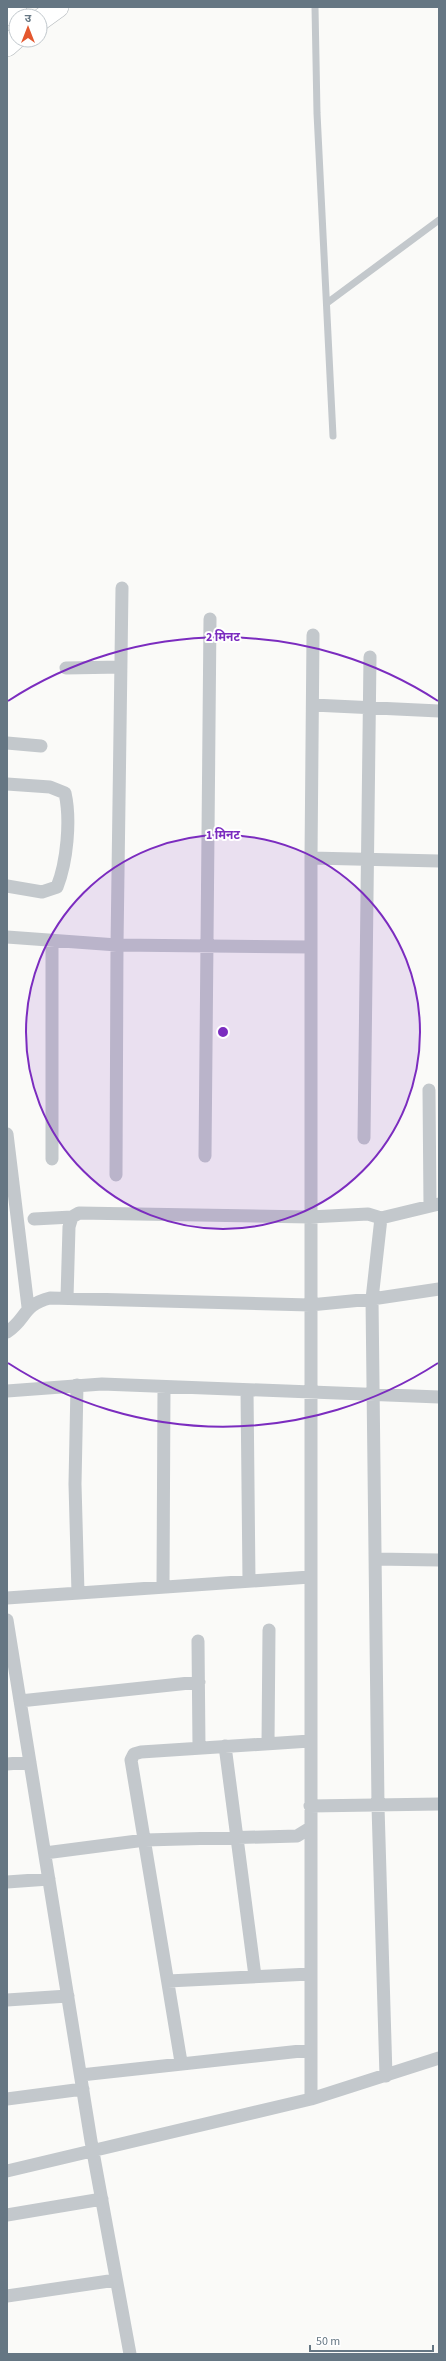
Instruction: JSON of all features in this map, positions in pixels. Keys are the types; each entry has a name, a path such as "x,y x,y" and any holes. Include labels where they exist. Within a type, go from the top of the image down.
{"main road":[{"path":"7,15 16,7"},
{"path":"48,14 58,7"}],"street":[{"path":"116,1175 117,945 122,588"},
{"path":"205,1156 210,619"},
{"path":"311,2099 309,947 313,635"},
{"path":"364,1138 370,657"},
{"path":"66,668 121,667"},
{"path":"313,705 439,711"},
{"path":"7,743 41,746"},
{"path":"7,784 50,787 65,793 69,809 63,873 57,887 42,892 7,886"},
{"path":"311,858 439,861"},
{"path":"7,937 117,945 309,947"},
{"path":"52,941 52,1159"},
{"path":"34,1219 72,1217 79,1213 310,1217 368,1214 381,1218 435,1205 430,1090"},
{"path":"7,1134 28,1308"},
{"path":"67,1298 70,1227 72,1217"},
{"path":"381,1218 372,1299 378,1806 386,2076"},
{"path":"7,1332 20,1320 28,1308 37,1301 50,1298 310,1305 372,1299 439,1289"},
{"path":"7,1391 77,1385 439,1397"},
{"path":"77,1385 75,1484 78,1593"},
{"path":"163,1587 164,1387"},
{"path":"247,1390 250,1581"},
{"path":"376,1559 439,1560"},
{"path":"7,1598 310,1576"},
{"path":"7,1620 12,1683 20,1701 93,2152 130,2354"},
{"path":"268,1743 269,1630"},
{"path":"198,1641 199,1747"},
{"path":"20,1701 199,1682"},
{"path":"181,2062 131,1760 134,1754 141,1752 199,1747 310,1741"},
{"path":"225,1746 255,1976"},
{"path":"7,1764 30,1762"},
{"path":"310,1806 439,1804"},
{"path":"45,1853 145,1840 236,1839 297,1836 310,1828"},
{"path":"7,1882 49,1879"},
{"path":"168,1982 310,1974"},
{"path":"7,2000 68,1996"},
{"path":"81,2075 181,2062 310,2050"},
{"path":"7,2171 93,2152 311,2099 439,2058"},
{"path":"7,2099 83,2089"},
{"path":"7,2215 102,2199"},
{"path":"7,2296 116,2280"}],"lane":[{"path":"315,7 317,113 333,436"},
{"path":"327,303 439,220"}]}
